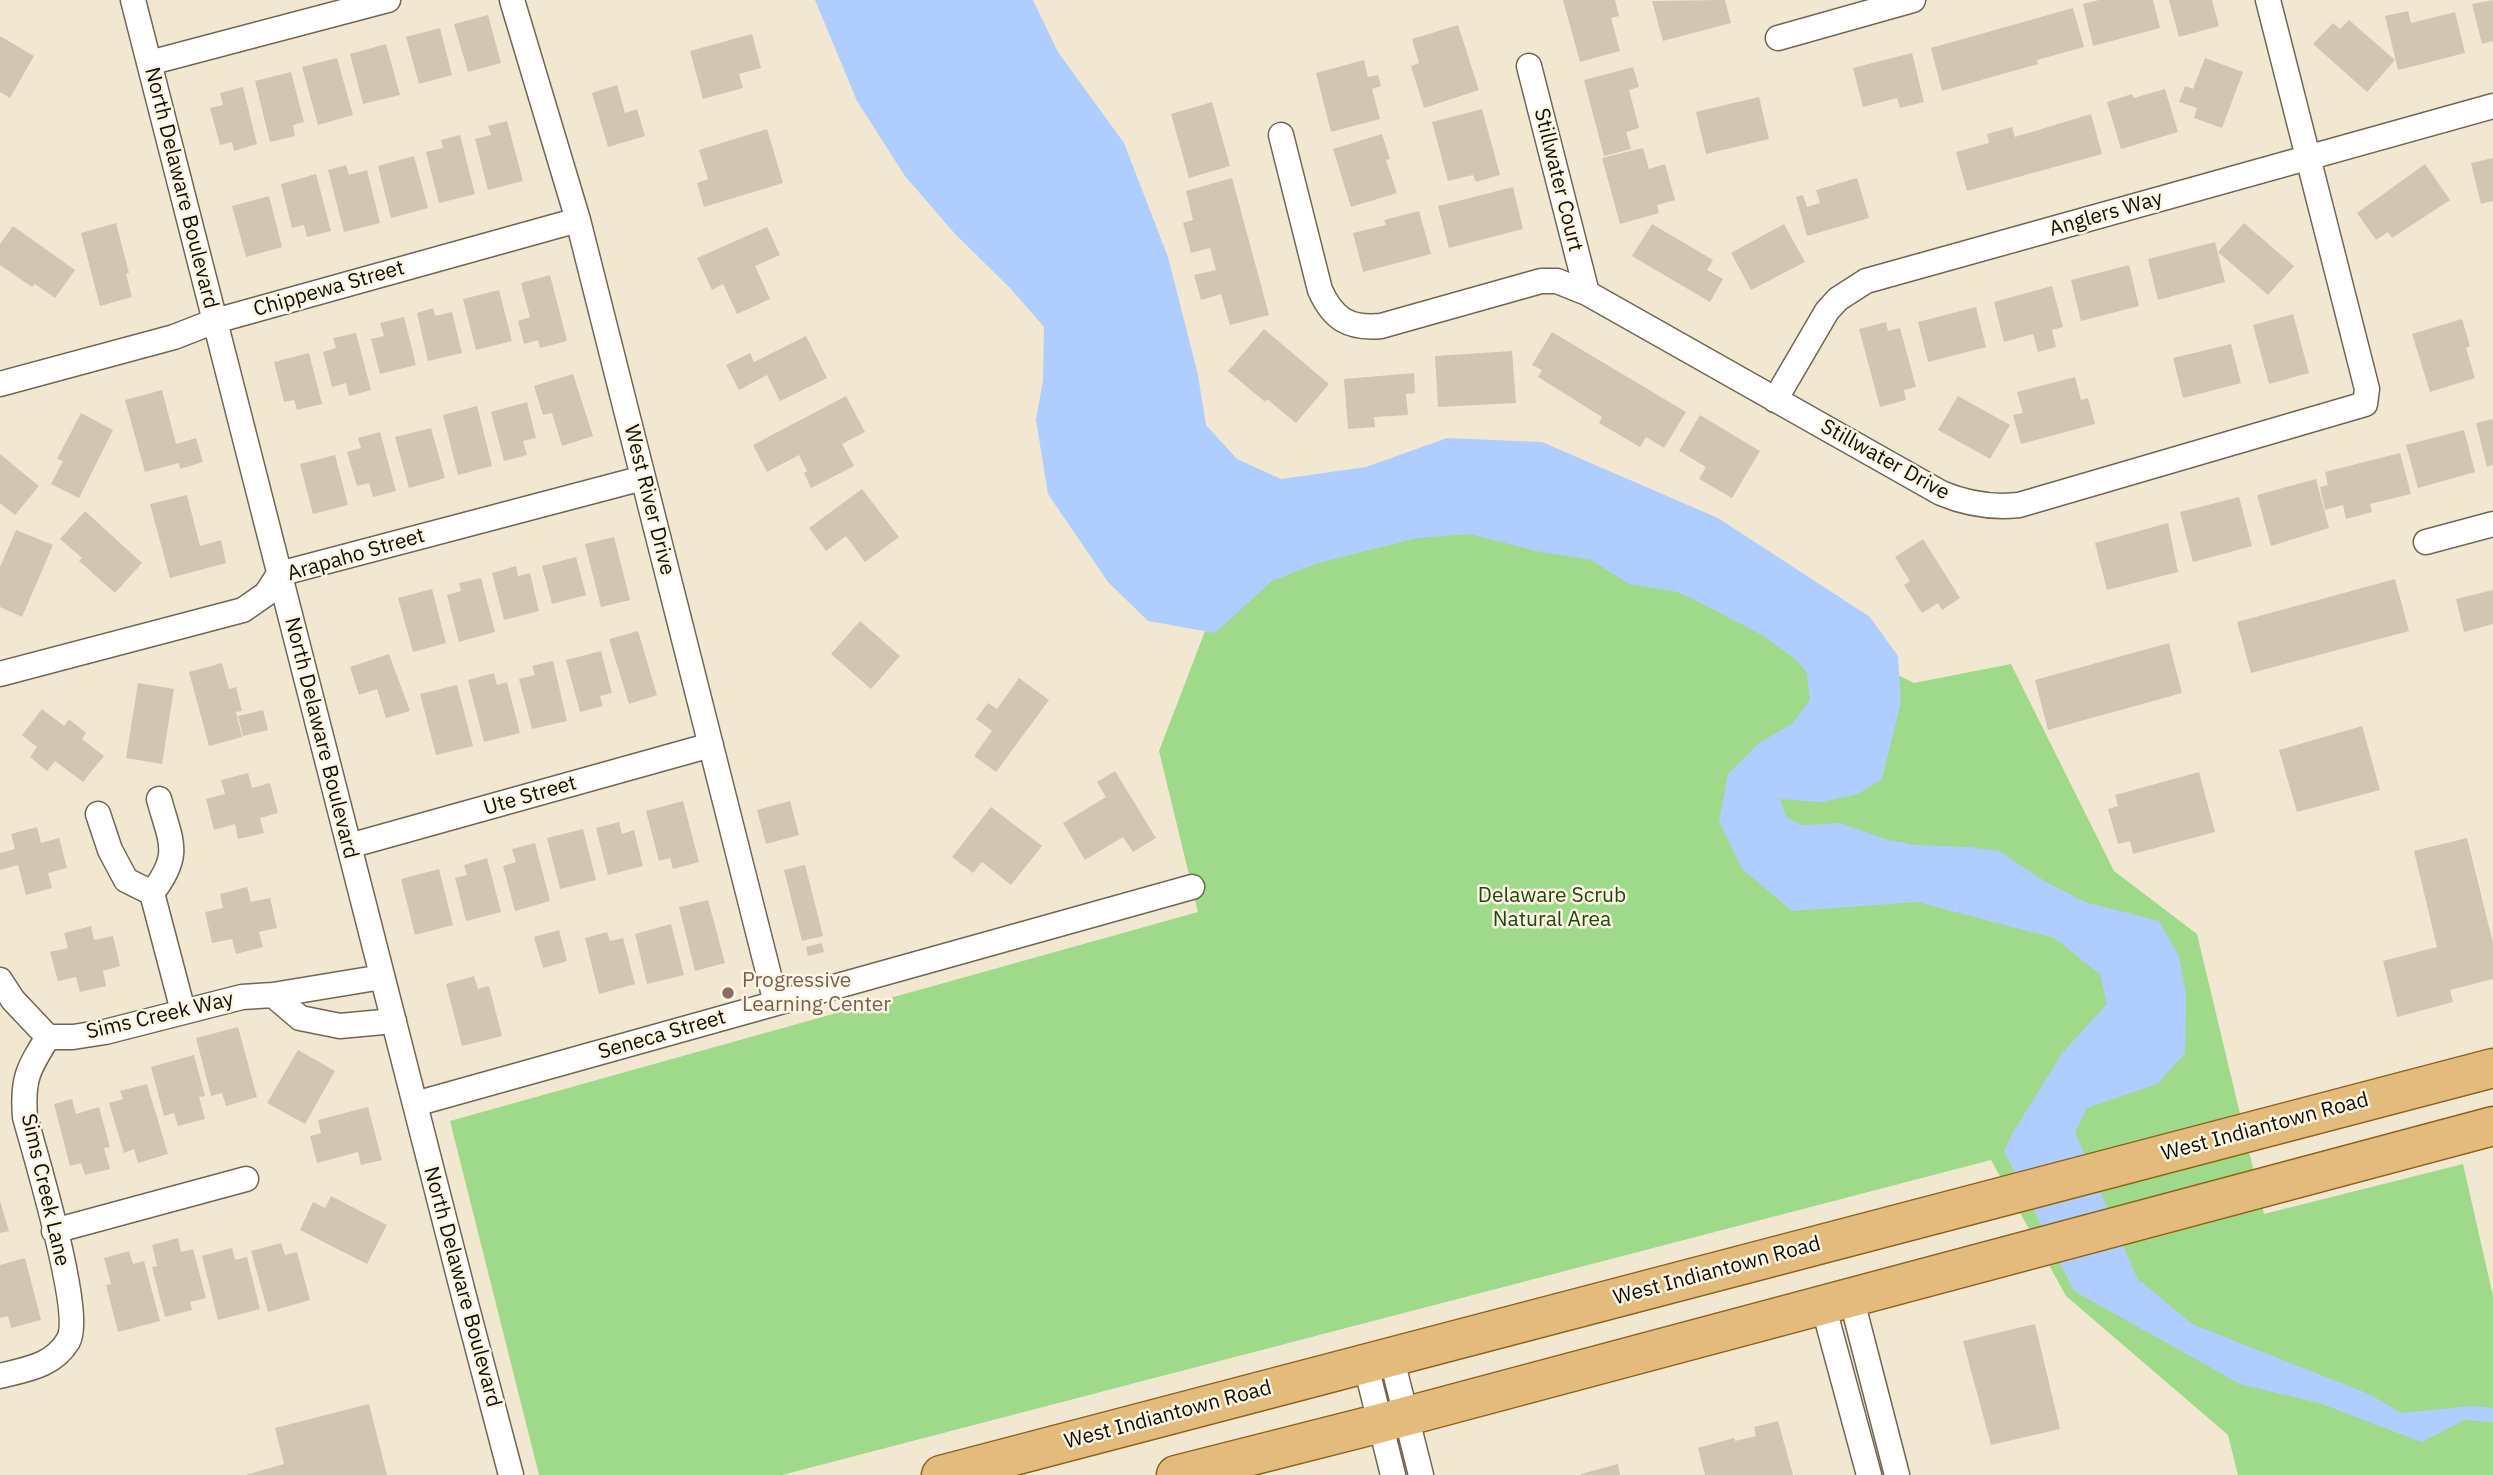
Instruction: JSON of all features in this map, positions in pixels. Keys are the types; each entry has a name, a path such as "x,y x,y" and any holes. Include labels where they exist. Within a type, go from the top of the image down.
{"main road":[{"name":"West Indiantown Road","path":"941,1475 2493,1068"},
{"path":"1176,1475 1394,1420 2493,1126"}],"street":[{"name":"North Delaware Boulevard","path":"133,0 511,1475"},
{"path":"149,63 388,0"},
{"name":"West River Drive","path":"512,0 578,220 776,1003"},
{"path":"1778,38 1913,0"},
{"name":"Stillwater Drive","path":"1281,135 1320,290 1326,304 1337,316 1350,324 1381,326 1541,281 1558,281 1587,293 1941,493 1971,504 2003,507 2034,502 2365,404 2367,390 2268,0"},
{"name":"Stillwater Court","path":"1530,66 1587,293"},
{"name":"Anglers Way","path":"1775,400 1827,311 1838,299 1867,281 2493,106"},
{"name":"Chippewa Street","path":"0,384 174,337 215,321 578,220"},
{"name":"Arapaho Street","path":"0,674 243,610 266,594 279,573 643,478"},
{"path":"2426,542 2493,524"},
{"name":"Ute Street","path":"349,846 711,745"},
{"path":"152,893 167,874 173,851 159,799"},
{"path":"98,814 110,850 126,880 152,893 183,1011"},
{"name":"Seneca Street","path":"415,1104 1192,887"},
{"name":"Sims Creek Way","path":"48,1037 73,1037 105,1032 242,997 273,995 382,977"},
{"path":"0,980 13,1000 48,1037"},
{"path":"273,995 300,1018 340,1026 394,1021"},
{"name":"Sims Creek Lane","path":"0,1376 53,1360 71,1337 71,1301 25,1117 23,1090 32,1062 48,1037"},
{"path":"54,1231 246,1179"},
{"path":"1837,1301 1869,1475"},
{"path":"1837,1301 1897,1475"},
{"path":"1378,1359 1394,1420 1421,1475"},
{"path":"1393,1475 1394,1420"}],"green space":[{"name":"Delaware Scrub Natural Area","path":"1456,514 1816,635 1914,683 2011,664 2114,871 2197,934 2264,1214 2463,1164 2493,1296 2493,1475 2238,1475 2228,1435 2066,1296 1991,1160 782,1475 539,1475 450,1121 1198,912 1159,751 1215,605 1319,550"}],"water":[{"path":"815,0 1033,0 1058,52 1124,143 1168,257 1198,375 1206,425 1237,459 1281,479 1366,467 1447,438 1542,442 1718,518 1870,617 1898,656 1901,702 1882,779 1858,794 1821,802 1780,799 1786,817 1802,825 1840,823 1888,840 1916,845 1999,851 2046,882 2085,902 2159,921 2179,956 2186,994 2185,1053 2157,1084 2087,1108 2075,1132 2137,1278 2192,1324 2369,1394 2401,1413 2472,1406 2493,1408 2493,1422 2464,1420 2422,1442 2319,1403 2240,1384 2074,1291 2004,1151 2062,1053 2107,1004 2100,974 2054,938 1918,902 1792,911 1742,869 1719,821 1728,774 1759,743 1793,723 1810,700 1807,673 1795,659 1762,635 1677,592 1629,584 1591,560 1536,551 1470,534 1417,538 1318,563 1272,581 1215,633 1148,621 1108,582 1048,494 1036,420 1043,380 1044,327 1011,289 955,234 905,176 857,101"}],"building":[{"path":"1563,0 1615,0 1619,16 1611,18 1620,51 1580,62"},
{"path":"1725,0 1731,23 1663,41 1652,1"},
{"path":"2099,0 2153,0 2160,28 2093,46 2083,4"},
{"path":"2169,0 2212,0 2219,26 2179,37"},
{"path":"2493,0 2493,41 2482,44 2472,4"},
{"path":"2073,8 2084,47 2037,60 2038,64 1942,91 1931,48"},
{"path":"2408,11 2411,23 2455,12 2465,53 2398,70 2385,16"},
{"path":"488,15 501,63 468,72 454,24"},
{"path":"2349,20 2395,60 2367,92 2313,44 2333,23 2340,29"},
{"path":"1458,25 1479,90 1424,108 1411,66 1419,63 1412,39"},
{"path":"440,28 452,75 419,84 406,37"},
{"path":"752,34 761,68 739,74 743,88 703,99 690,51"},
{"path":"0,36 34,56 10,98 0,92"},
{"path":"386,44 400,95 363,104 350,54"},
{"path":"1912,53 1924,102 1900,108 1897,98 1863,107 1853,68"},
{"path":"337,58 353,115 318,125 302,67"},
{"path":"2205,58 2243,72 2222,128 2194,118 2197,108 2179,102 2185,86 2193,89"},
{"path":"1364,60 1368,77 1378,75 1381,86 1372,89 1380,119 1331,132 1316,73"},
{"path":"1633,67 1639,87 1629,90 1639,128 1626,132 1631,149 1604,156 1584,80"},
{"path":"291,72 304,122 293,125 295,136 270,142 255,81"},
{"path":"617,85 625,113 637,109 645,136 608,147 592,93"},
{"path":"243,87 257,144 234,151 232,142 220,145 210,108 223,105 220,93"},
{"path":"2165,89 2178,132 2121,149 2107,102 2132,94 2134,98"},
{"path":"1759,97 1769,139 1706,154 1696,112"},
{"path":"1212,102 1230,166 1189,178 1171,114"},
{"path":"1482,109 1500,175 1476,182 1473,175 1448,181 1432,122"},
{"path":"2091,114 2102,154 1967,191 1956,152 1989,143 1987,134 2012,127 2015,137"},
{"path":"507,121 523,181 488,190 475,139 491,135 488,126"},
{"path":"767,129 783,183 704,207 697,183 708,179 699,150"},
{"path":"1382,134 1390,159 1386,160 1397,193 1351,207 1333,149"},
{"path":"460,135 475,194 439,203 426,152 443,148 441,140"},
{"path":"1643,148 1649,169 1665,164 1675,200 1657,205 1659,213 1620,224 1602,158"},
{"path":"414,156 428,208 391,218 378,166"},
{"path":"2493,158 2493,201 2481,204 2471,163"},
{"path":"2425,164 2450,200 2392,238 2388,232 2376,240 2357,213"},
{"path":"346,165 349,175 367,170 380,223 344,232 328,170"},
{"path":"316,174 331,231 307,237 304,225 292,228 281,184"},
{"path":"1232,178 1269,315 1230,325 1221,294 1201,300 1194,275 1216,270 1210,248 1191,253 1183,223 1193,220 1186,191"},
{"path":"1857,178 1869,218 1807,236 1796,197 1803,195 1807,207 1820,203 1816,190"},
{"path":"1513,187 1523,229 1449,248 1438,206"},
{"path":"269,196 282,247 246,257 232,206"},
{"path":"1419,211 1431,254 1363,272 1353,233 1386,225 1384,220"},
{"path":"116,223 129,273 126,274 132,297 100,306 81,233"},
{"path":"2244,223 2294,266 2268,295 2218,252"},
{"path":"1652,224 1713,260 1707,270 1723,279 1710,302 1632,256"},
{"path":"1784,224 1805,262 1751,290 1731,253"},
{"path":"13,226 75,270 55,298 35,284 32,287 0,265 0,244"},
{"path":"767,227 780,255 755,266 770,299 737,314 723,284 712,290 697,258"},
{"path":"2215,242 2225,282 2158,300 2148,259"},
{"path":"2129,265 2139,306 2081,321 2071,280"},
{"path":"550,275 567,341 540,348 538,340 524,344 518,321 530,317 521,283"},
{"path":"2052,286 2063,327 2052,330 2056,347 2038,352 2033,334 2004,342 1994,302"},
{"path":"499,290 512,341 476,350 463,299"},
{"path":"1976,307 1986,347 1928,362 1918,322"},
{"path":"433,308 435,316 452,312 462,353 428,361 417,313"},
{"path":"2293,314 2309,373 2269,384 2253,325"},
{"path":"404,317 416,365 380,374 371,339 384,336 380,323"},
{"path":"2462,319 2470,346 2466,348 2475,378 2430,392 2412,334"},
{"path":"1886,322 1888,331 1900,328 1916,387 1904,390 1906,400 1880,407 1859,329"},
{"path":"1264,329 1329,384 1296,423 1267,399 1265,402 1228,371"},
{"path":"1552,332 1686,412 1664,448 1646,437 1640,447 1599,423 1602,417 1538,377 1542,370 1532,365"},
{"path":"356,333 371,390 349,396 346,383 332,387 323,352 336,348 333,338"},
{"path":"806,336 827,378 780,401 767,375 739,390 726,365 750,353 754,362"},
{"path":"2231,344 2241,383 2183,398 2173,358"},
{"path":"1512,351 1516,403 1438,407 1435,356"},
{"path":"309,353 322,404 297,410 294,400 284,402 274,362"},
{"path":"1414,373 1415,393 1406,394 1408,415 1374,417 1375,427 1348,429 1344,379"},
{"path":"573,374 593,436 562,446 552,413 543,415 534,386"},
{"path":"2075,377 2081,400 2088,398 2095,424 2021,444 2013,415 2023,413 2017,392"},
{"path":"162,390 176,444 196,438 203,462 180,469 179,463 145,472 125,400"},
{"path":"846,396 865,432 842,444 854,466 811,488 799,455 767,472 753,445"},
{"path":"1958,396 2010,425 1990,459 1938,430"},
{"path":"527,402 536,438 523,441 527,455 504,461 491,412"},
{"path":"477,406 492,466 458,475 443,415"},
{"path":"81,413 113,430 79,498 51,484 63,461 57,459"},
{"path":"1700,415 1760,451 1732,498 1699,479 1706,467 1679,451"},
{"path":"2493,419 2493,465 2487,467 2476,423"},
{"path":"431,428 445,478 409,488 395,437"},
{"path":"2464,430 2475,472 2418,488 2406,445"},
{"path":"380,432 396,491 373,497 369,483 357,486 347,452 361,448 358,438"},
{"path":"2400,453 2411,494 2370,504 2372,512 2346,519 2343,505 2325,510 2320,487 2328,485 2325,472"},
{"path":"0,454 39,486 15,515 0,503"},
{"path":"335,455 348,505 313,514 300,464"},
{"path":"2316,479 2329,528 2271,546 2257,495"},
{"path":"862,489 899,537 865,562 846,536 826,551 809,528"},
{"path":"187,495 200,546 221,540 226,563 170,578 150,504"},
{"path":"2239,497 2252,546 2193,562 2180,512"},
{"path":"85,511 142,563 115,593 79,561 82,558 60,539"},
{"path":"2168,523 2178,572 2107,590 2095,543"},
{"path":"16,530 53,545 22,617 0,607 0,567"},
{"path":"614,537 630,600 601,607 585,544"},
{"path":"1923,539 1960,598 1942,610 1938,603 1922,613 1904,585 1910,581 1895,557"},
{"path":"576,557 586,595 552,604 542,566"},
{"path":"516,566 518,576 530,573 539,611 504,620 492,573"},
{"path":"481,578 495,632 459,642 447,595 461,591 459,583"},
{"path":"2395,579 2409,631 2251,673 2237,622"},
{"path":"432,589 446,643 413,652 398,598"},
{"path":"2493,590 2493,624 2464,632 2456,599"},
{"path":"860,621 900,656 871,689 831,654"},
{"path":"638,631 657,695 629,704 609,639"},
{"path":"2169,643 2182,693 2048,730 2035,680"},
{"path":"601,651 612,693 600,696 603,706 580,712 566,660"},
{"path":"389,654 410,711 386,718 377,689 359,695 350,667"},
{"path":"553,661 567,721 532,729 519,679 535,675 532,666"},
{"path":"222,663 229,689 236,687 242,711 236,712 242,737 209,746 189,672"},
{"path":"494,673 497,685 507,682 520,733 484,742 468,680"},
{"path":"1019,678 1049,700 996,772 974,756 992,731 976,719 988,703 997,709"},
{"path":"138,683 174,689 162,764 126,758"},
{"path":"457,685 473,746 436,755 420,694"},
{"path":"42,709 64,726 69,719 86,733 82,739 104,756 83,782 55,761 47,771 30,757 37,747 22,735"},
{"path":"263,710 268,730 243,736 238,716"},
{"path":"2362,726 2380,790 2297,812 2279,750"},
{"path":"1115,771 1156,838 1133,852 1123,837 1085,860 1063,823 1106,797 1097,782"},
{"path":"2199,772 2215,832 2133,854 2130,841 2118,844 2108,809 2118,806 2115,795"},
{"path":"248,773 252,788 270,783 278,813 260,818 264,833 238,839 235,824 214,830 206,799 225,794 221,780"},
{"path":"683,801 699,862 673,869 670,858 659,861 646,811"},
{"path":"790,801 799,835 766,844 757,810"},
{"path":"991,807 1042,846 1011,885 982,862 973,873 952,857"},
{"path":"619,822 622,834 634,830 643,866 608,875 596,828"},
{"path":"37,827 41,843 59,838 67,868 48,873 52,888 26,895 18,865 0,870 0,853 15,849 11,834"},
{"path":"583,829 596,880 560,889 547,838"},
{"path":"2467,838 2493,943 2493,979 2450,990 2453,1002 2397,1017 2383,961 2437,947 2414,851"},
{"path":"535,843 550,901 515,911 503,866 516,862 512,849"},
{"path":"487,858 501,912 466,921 455,878 467,875 464,865"},
{"path":"805,865 823,936 802,941 784,870"},
{"path":"439,869 453,925 415,935 401,879"},
{"path":"247,887 251,902 270,898 277,928 259,932 263,947 236,954 232,939 212,943 205,912 223,908 220,894"},
{"path":"708,900 725,963 695,971 679,907"},
{"path":"671,924 684,975 647,984 635,934"},
{"path":"91,926 94,940 113,936 120,966 103,971 106,986 80,992 76,977 58,981 50,952 68,948 64,933"},
{"path":"559,930 567,961 543,968 534,937"},
{"path":"607,932 610,941 623,938 635,984 599,994 585,938"},
{"path":"822,943 824,952 808,956 806,947"},
{"path":"474,976 478,989 489,986 502,1036 462,1046 446,984"},
{"path":"238,1027 257,1097 226,1106 222,1093 211,1096 196,1038"},
{"path":"298,1050 335,1071 305,1124 267,1103"},
{"path":"194,1055 205,1096 199,1097 205,1119 178,1126 174,1113 164,1116 151,1067"},
{"path":"147,1084 168,1154 138,1163 134,1149 124,1153 109,1103 123,1099 120,1091"},
{"path":"72,1099 76,1114 99,1107 110,1147 104,1148 110,1169 85,1175 81,1163 70,1166 54,1104"},
{"path":"368,1107 382,1160 361,1165 358,1152 317,1163 310,1136 321,1133 318,1120"},
{"path":"331,1196 387,1225 367,1264 300,1230 313,1202 325,1208"},
{"path":"0,1201 9,1231 0,1233"},
{"path":"178,1238 181,1252 193,1249 206,1298 190,1302 192,1310 165,1317 152,1267 157,1266 152,1245"},
{"path":"281,1243 285,1255 297,1252 310,1300 268,1312 251,1251"},
{"path":"232,1248 235,1260 247,1257 260,1309 218,1320 202,1256"},
{"path":"129,1251 133,1264 144,1261 160,1321 118,1332 106,1285 111,1284 104,1258"},
{"path":"25,1258 41,1320 11,1328 8,1316 0,1318 0,1265"},
{"path":"2035,1324 2060,1429 1991,1445 1963,1341"},
{"path":"369,1404 387,1475 245,1475 284,1464 275,1428"},
{"path":"1778,1421 1793,1475 1705,1475 1698,1448 1734,1438 1735,1441 1756,1436 1754,1427"},
{"path":"1618,1464 1620,1475 1581,1475 1581,1474"}],"place":[{"name":"Progressive Learning Center","path":"728,993"}]}
